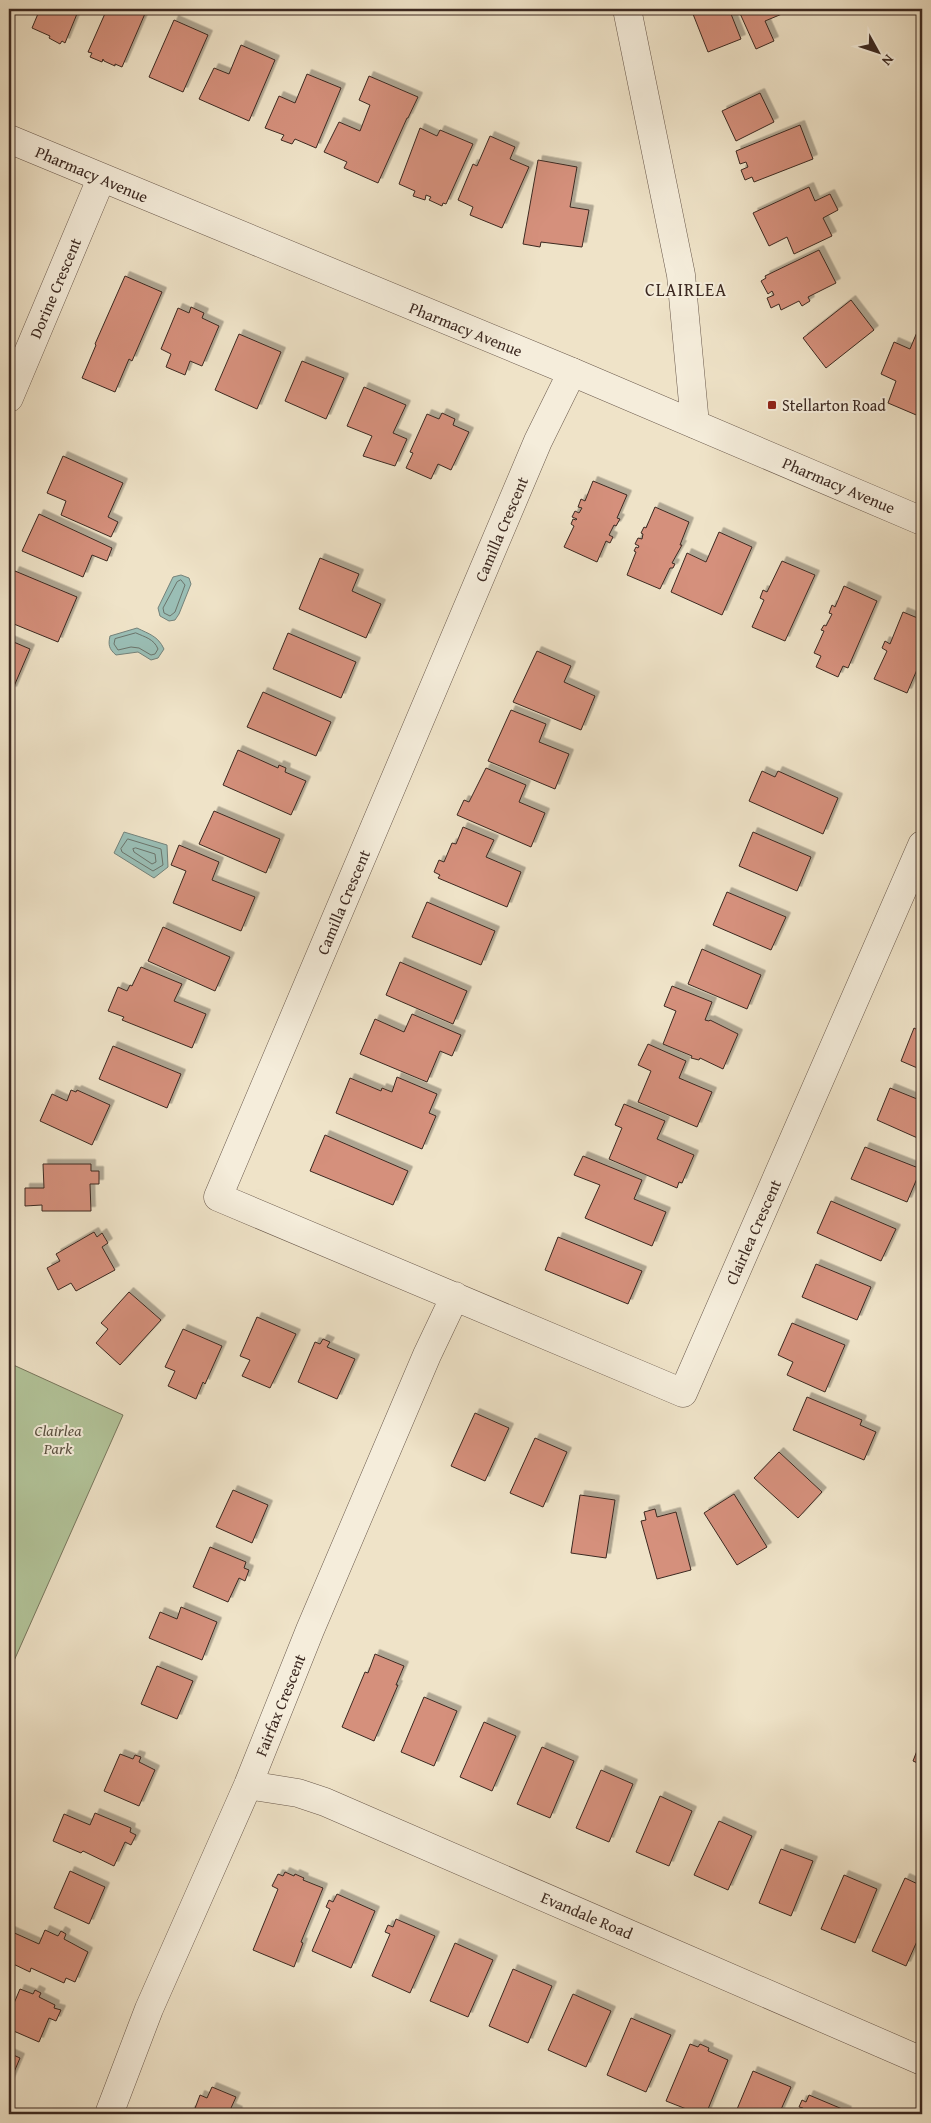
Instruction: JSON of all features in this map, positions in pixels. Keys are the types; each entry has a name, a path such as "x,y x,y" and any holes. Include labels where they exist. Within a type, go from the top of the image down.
{"street":[{"path":"627,9 681,275 695,424"},
{"name":"Pharmacy Avenue","path":"9,139 101,179 572,372 922,521"},
{"name":"Dorine Crescent","path":"9,398 101,179"},
{"name":"Camilla Crescent","path":"455,1296 218,1197 538,441 572,372"},
{"name":"Clairlea Crescent","path":"455,1296 683,1393 922,845"},
{"name":"Fairfax Crescent","path":"109,2114 149,2009 248,1785 427,1355 455,1296"},
{"name":"Evandale Road","path":"248,1785 298,1793 325,1802 922,2061"}],"green space":[{"name":"Clairlea Park","path":"9,1363 123,1415 9,1672"}],"water":[{"path":"181,575 189,578 191,584 179,614 175,620 169,621 160,616 158,608 173,577"},
{"path":"137,628 153,636 162,645 164,649 158,658 151,660 138,652 116,655 110,649 110,636"},
{"path":"124,832 167,845 168,867 154,878 114,853"}],"building":[{"path":"40,9 79,9 65,43 62,41 60,44 49,38 50,36 32,28"},
{"path":"107,9 147,9 122,67 115,64 115,66 103,59 102,62 90,57 92,53 88,52"},
{"path":"691,9 729,9 741,39 708,52"},
{"path":"738,9 794,9 765,21 774,41 756,49"},
{"path":"174,20 208,35 183,92 149,77"},
{"path":"241,45 275,60 249,121 199,99 214,68 229,74"},
{"path":"307,74 341,88 316,148 295,139 292,144 281,140 284,135 265,128 279,96 295,103"},
{"path":"369,76 418,97 378,183 344,168 347,162 324,152 339,122 360,131 370,105 359,100"},
{"path":"760,93 774,122 736,141 722,111"},
{"path":"800,125 813,159 754,182 752,177 745,180 741,170 748,167 746,162 740,164 736,151"},
{"path":"420,128 437,136 440,130 473,144 446,204 443,203 442,206 429,200 431,197 426,195 425,200 413,196 415,191 399,184"},
{"path":"490,136 515,147 510,159 529,167 502,228 470,215 473,207 458,200 473,164 477,166"},
{"path":"538,160 577,167 570,207 589,210 582,247 541,242 540,247 523,244"},
{"path":"809,187 815,201 830,194 838,210 823,218 832,236 794,254 787,237 769,246 753,213"},
{"path":"819,250 836,283 808,297 810,301 802,306 799,301 781,310 779,304 771,308 767,298 774,295 772,291 768,294 761,281 766,278 765,276"},
{"path":"125,276 162,292 132,361 129,359 115,392 82,378"},
{"path":"851,300 874,330 826,368 803,338"},
{"path":"191,307 204,313 202,318 219,326 202,366 190,361 185,375 166,367 171,354 161,349 178,308 189,313"},
{"path":"920,325 922,325 921,417 888,403 896,381 881,374 894,342 910,349"},
{"path":"239,334 281,352 257,409 215,390"},
{"path":"302,361 344,378 326,419 285,401"},
{"path":"364,387 406,405 393,433 407,439 395,466 363,456 372,436 347,426"},
{"path":"442,413 455,419 453,425 469,432 451,470 438,464 431,479 406,468 413,453 410,452 427,414 439,419"},
{"path":"63,456 123,483 108,517 118,522 111,537 61,515 66,501 47,493"},
{"path":"593,481 627,495 617,518 620,519 616,526 614,525 609,535 613,537 610,543 606,541 597,562 564,547 574,526 571,524 573,519 577,519 572,517 575,511 579,513 582,508 578,507 581,499 585,501"},
{"path":"655,507 689,522 680,545 682,545 672,563 675,564 673,568 670,568 660,589 627,575 636,552 634,551 639,546 635,544 638,538 642,539 643,534 641,533 644,527 646,528"},
{"path":"39,514 112,548 107,561 92,555 83,577 22,551"},
{"path":"719,532 752,547 722,615 671,592 687,553 706,562"},
{"path":"320,558 359,574 352,591 381,604 366,638 299,609"},
{"path":"782,561 815,575 785,641 752,627 764,600 760,598 763,590 767,592"},
{"path":"15,571 77,597 58,642 9,622 9,585"},
{"path":"844,586 877,601 848,668 843,666 838,677 816,667 821,656 814,653 824,631 821,630 824,625 826,626 832,614 829,613 832,605 835,607"},
{"path":"903,612 920,619 922,618 922,658 907,693 874,679 887,651 882,648 885,641 890,644"},
{"path":"288,633 356,662 341,698 273,669"},
{"path":"9,640 30,649 12,691 9,690"},
{"path":"537,651 571,666 564,682 595,696 581,730 513,702"},
{"path":"263,692 331,722 316,756 247,727"},
{"path":"511,710 546,724 539,742 569,754 555,789 488,761"},
{"path":"238,750 278,768 279,765 286,768 285,772 306,781 291,815 223,785"},
{"path":"486,768 526,785 519,802 545,813 531,847 457,815 464,800 469,802"},
{"path":"762,771 775,777 778,771 838,798 823,834 749,801"},
{"path":"214,811 280,839 266,873 199,844"},
{"path":"463,827 494,840 486,857 521,872 507,907 438,878 440,875 434,872 439,860 444,862 452,843 456,844"},
{"path":"753,832 811,857 797,891 739,866"},
{"path":"179,845 219,862 212,880 255,897 241,931 173,903 186,871 171,865"},
{"path":"727,892 786,917 771,950 713,925"},
{"path":"427,902 495,931 481,965 412,937"},
{"path":"163,927 230,957 215,991 148,961"},
{"path":"702,949 761,975 747,1009 688,984"},
{"path":"400,962 467,991 453,1024 386,995"},
{"path":"141,967 182,984 174,1001 206,1014 192,1048 122,1020 124,1017 108,1011 118,987 127,991 130,985 132,986"},
{"path":"672,986 712,1002 705,1020 710,1020 738,1034 723,1069 700,1058 699,1060 691,1058 692,1056 663,1044 676,1011 664,1006"},
{"path":"412,1014 461,1035 452,1056 440,1051 427,1082 360,1054 375,1019 404,1032"},
{"path":"914,1028 922,1032 922,1070 901,1061"},
{"path":"648,1044 686,1061 679,1078 712,1092 697,1127 638,1102 651,1071 638,1065"},
{"path":"113,1046 181,1074 167,1108 99,1079"},
{"path":"397,1077 437,1094 429,1113 436,1116 422,1149 336,1113 350,1078 381,1091 382,1088 392,1092"},
{"path":"890,1088 922,1101 922,1140 877,1120"},
{"path":"71,1090 76,1092 77,1090 110,1105 92,1145 40,1121 52,1094 67,1101"},
{"path":"624,1104 665,1121 657,1139 694,1155 682,1183 679,1182 677,1188 609,1159 622,1128 615,1125"},
{"path":"325,1135 408,1171 393,1205 310,1171"},
{"path":"865,1147 921,1169 907,1202 851,1179"},
{"path":"583,1156 642,1180 634,1199 666,1212 652,1246 585,1218 600,1185 574,1175"},
{"path":"43,1164 91,1164 91,1171 99,1171 99,1184 90,1184 91,1211 42,1211 42,1205 25,1206 25,1188 44,1188"},
{"path":"831,1201 896,1229 881,1261 817,1233"},
{"path":"94,1232 97,1237 102,1233 108,1243 102,1247 115,1270 76,1291 71,1283 58,1290 47,1268 60,1261 56,1254"},
{"path":"558,1237 642,1271 628,1304 545,1270"},
{"path":"816,1264 871,1287 857,1320 802,1297"},
{"path":"129,1292 161,1320 120,1365 96,1343 108,1329 101,1323"},
{"path":"257,1317 296,1334 270,1388 242,1376 250,1360 240,1356"},
{"path":"792,1323 845,1345 825,1392 787,1375 793,1362 778,1355"},
{"path":"183,1329 222,1346 196,1399 168,1386 175,1371 165,1367"},
{"path":"323,1339 330,1342 327,1347 355,1359 337,1399 298,1382 315,1342 320,1344"},
{"path":"807,1397 862,1420 860,1425 876,1432 864,1460 793,1430"},
{"path":"475,1413 509,1428 485,1481 451,1466"},
{"path":"535,1438 567,1452 543,1507 510,1493"},
{"path":"779,1452 822,1492 798,1518 754,1478"},
{"path":"233,1490 268,1505 252,1543 216,1527"},
{"path":"734,1494 767,1547 737,1565 704,1513"},
{"path":"580,1495 615,1500 606,1558 571,1553"},
{"path":"655,1509 657,1517 676,1512 691,1570 657,1579 641,1521 646,1520 644,1512"},
{"path":"210,1547 246,1562 244,1568 249,1570 245,1581 239,1578 228,1602 193,1587"},
{"path":"181,1607 217,1622 202,1660 149,1638 160,1612 177,1619"},
{"path":"375,1654 404,1666 374,1741 342,1727 365,1672 368,1673"},
{"path":"157,1666 193,1681 177,1719 141,1704"},
{"path":"424,1697 457,1711 434,1766 401,1752"},
{"path":"922,1697 922,1712 917,1709"},
{"path":"484,1722 516,1736 492,1791 460,1777"},
{"path":"922,1738 922,1765 913,1761"},
{"path":"542,1747 574,1761 550,1818 517,1804"},
{"path":"120,1754 133,1759 135,1755 141,1757 139,1762 155,1770 139,1806 104,1791"},
{"path":"601,1770 633,1784 609,1842 576,1828"},
{"path":"660,1796 692,1811 669,1866 636,1852"},
{"path":"95,1813 131,1828 130,1832 136,1835 131,1845 125,1842 114,1866 83,1851 81,1853 53,1841 64,1814 90,1825"},
{"path":"719,1821 752,1836 728,1890 694,1875"},
{"path":"781,1849 813,1861 791,1916 759,1903"},
{"path":"70,1871 105,1887 89,1924 54,1908"},
{"path":"285,1872 294,1876 295,1874 304,1878 303,1880 323,1888 301,1942 303,1943 294,1967 253,1950 278,1889 272,1886 278,1874 283,1876"},
{"path":"844,1875 877,1889 855,1943 821,1929"},
{"path":"905,1878 922,1886 922,1930 906,1966 872,1951"},
{"path":"337,1894 375,1911 351,1968 312,1951 330,1909 326,1907 329,1900 333,1902"},
{"path":"396,1919 435,1936 410,1993 372,1976 390,1934 385,1932 388,1925 393,1927"},
{"path":"45,1930 58,1936 61,1931 66,1934 64,1939 88,1952 75,1982 66,1978 64,1983 31,1968 30,1972 9,1962 10,1931 39,1944"},
{"path":"455,1943 493,1960 468,2017 430,2001"},
{"path":"513,1969 552,1986 528,2043 489,2026"},
{"path":"20,1989 33,1994 35,1990 41,1993 39,1997 55,2005 54,2008 61,2010 56,2021 49,2018 39,2042 9,2029 9,2015"},
{"path":"573,1994 611,2011 586,2067 548,2050"},
{"path":"631,2018 671,2035 646,2092 607,2075"},
{"path":"690,2044 698,2047 700,2044 709,2048 708,2051 728,2060 706,2114 699,2114 666,2101"},
{"path":"9,2053 20,2058 9,2084"},
{"path":"753,2071 791,2087 779,2114 735,2114"},
{"path":"212,2087 236,2097 231,2108 238,2111 237,2114 189,2114 191,2110 194,2111 200,2095 207,2098"},
{"path":"809,2095 847,2111 846,2114 801,2114 803,2108 799,2107 802,2100 806,2102"}],"place":[{"name":"Stellarton Road","path":"772,405"}],"district":[{"name":"CLAIRLEA","path":"686,289"}]}
